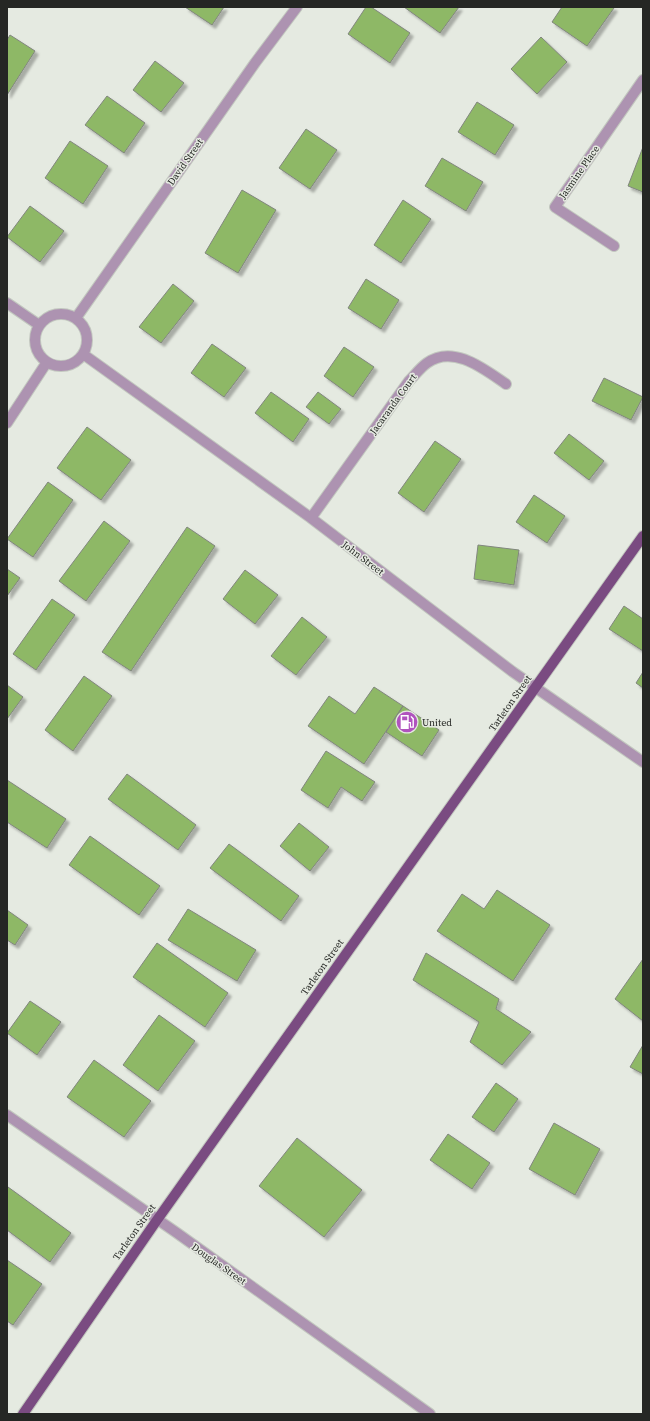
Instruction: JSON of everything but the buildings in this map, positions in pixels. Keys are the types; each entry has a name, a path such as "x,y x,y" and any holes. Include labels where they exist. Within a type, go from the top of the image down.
{"main road":[{"name":"Tarleton Street","path":"22,1414 157,1220 643,536"}],"street":[{"name":"David Street","path":"76,318 255,63 297,7"},
{"name":"Jasmine Place","path":"614,246 555,207 643,80"},
{"path":"7,303 39,326"},
{"path":"56,315 68,315 76,318 86,335 86,345 83,354 78,360 63,366 54,365 47,362 40,357 34,342 35,333 39,326 44,319 56,315"},
{"name":"John Street","path":"83,354 311,518 536,688 643,762"},
{"name":"Jacaranda Court","path":"311,518 410,381 428,362 444,356 454,356 467,360 506,384"},
{"path":"7,423 47,362"},
{"name":"Douglas Street","path":"7,1115 430,1414"}],"place":[{"name":"United","path":"407,722"}]}
